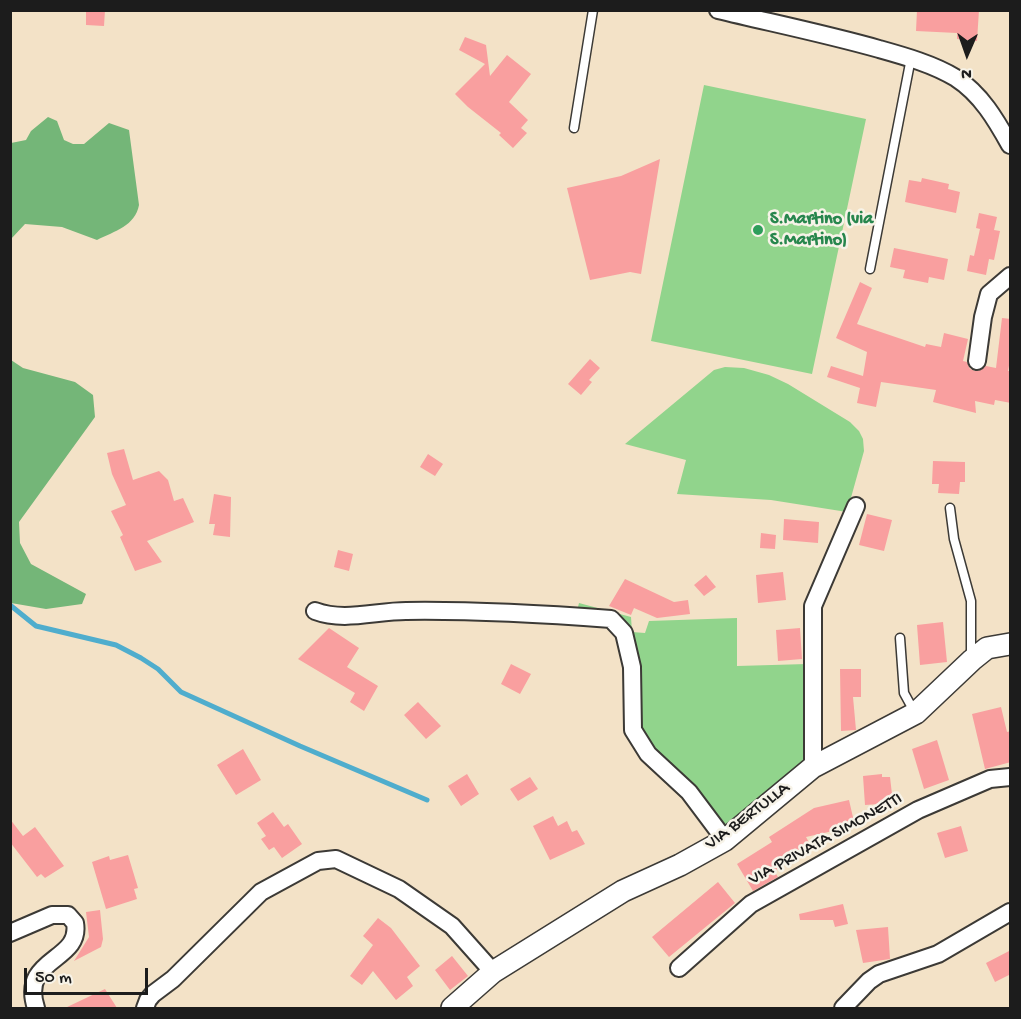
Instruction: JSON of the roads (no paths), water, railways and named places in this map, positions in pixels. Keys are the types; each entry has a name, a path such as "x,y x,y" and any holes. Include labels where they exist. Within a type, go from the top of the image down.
{"street":[{"path":"718,10 846,39 911,58 956,78 979,98 997,121 1011,145"},
{"path":"977,361 983,317 989,294 1011,276"},
{"path":"813,767 813,606 856,506"},
{"path":"315,611 330,617 415,611 525,612 611,619 624,633 632,667 633,730 648,754 688,792 725,840"},
{"name":"VIA BERTULLA","path":"452,1008 493,972 622,891 680,865 725,840 813,767 916,713 987,648 1011,644"},
{"name":"VIA PRIVATA SIMONETTI","path":"679,968 751,904 918,810 990,779 1011,777"},
{"path":"145,1008 153,994 173,979 261,892 318,861 336,859 399,889 452,926 493,972"},
{"path":"843,1008 879,974 938,954 1011,912"},
{"path":"10,933 52,915 68,915 75,922 75,938 39,972 34,980 32,991 36,1008"}],"lane":[{"path":"574,128 593,10"},
{"path":"870,269 911,58"},
{"path":"950,508 954,539 971,601 972,660"},
{"path":"900,638 904,693 916,713"}],"waterway":[{"path":"10,605 36,626 116,645 158,669 181,692 427,800"}],"place":[{"name":"S.Martino (via S.Martino)","path":"758,230"}]}
